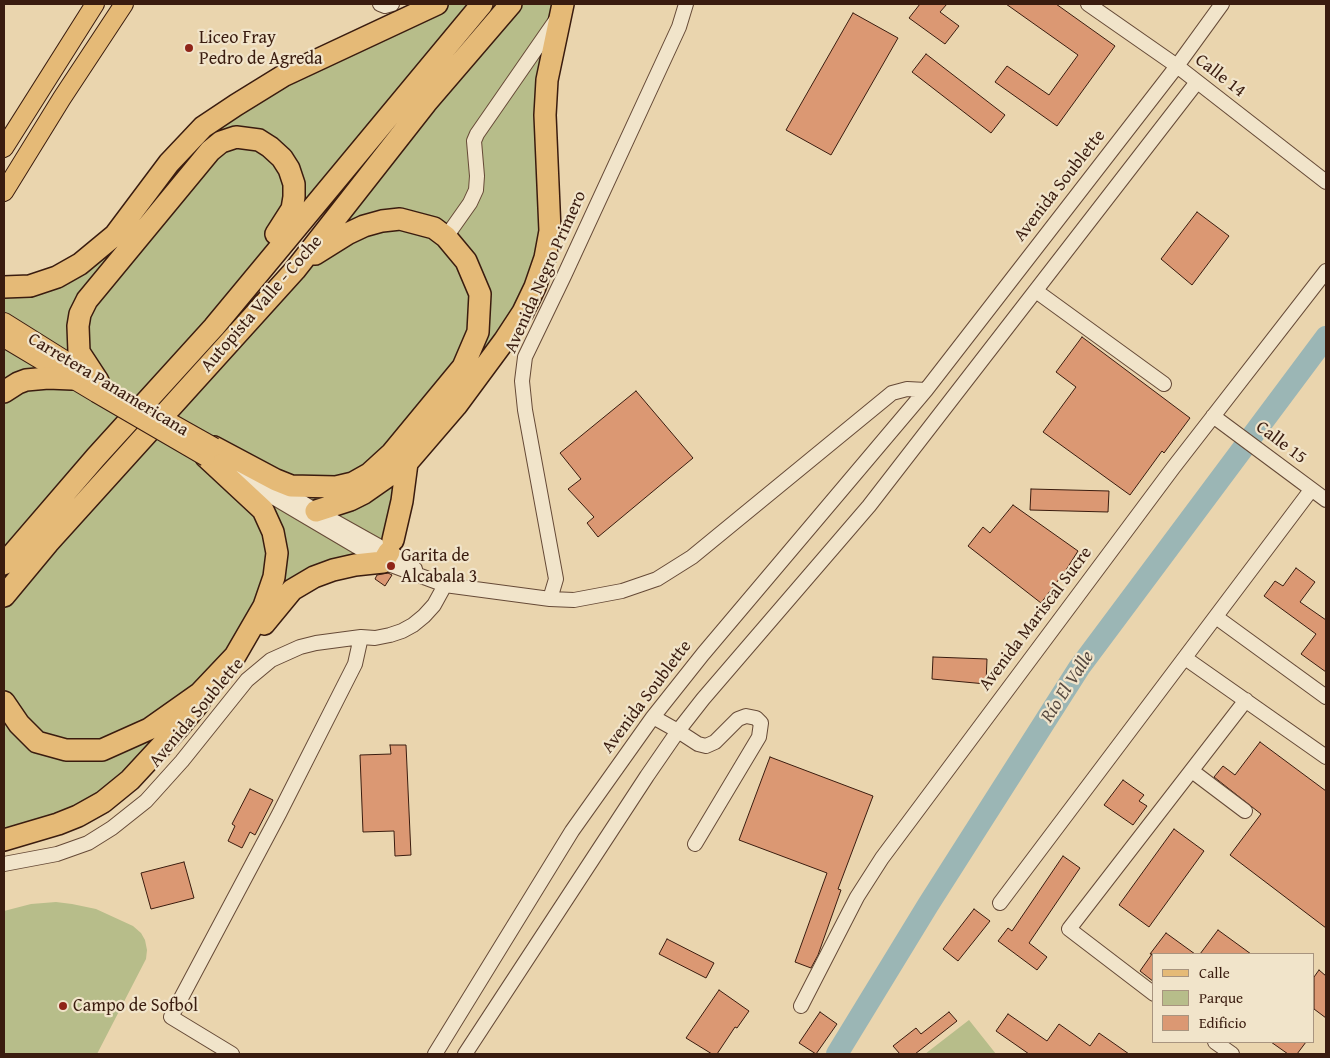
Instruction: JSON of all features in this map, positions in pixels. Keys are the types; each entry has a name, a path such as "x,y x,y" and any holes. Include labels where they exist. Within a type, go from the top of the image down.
{"highway":[{"path":"4,287 30,286 57,277 80,264 115,235 169,163 204,127 236,106 283,76 437,4"},
{"name":"Autopista Valle - Coche","path":"4,564 214,327 482,4"},
{"name":"Autopista Valle - Coche","path":"7,593 48,543 295,270 426,103 511,4"},
{"path":"316,511 350,500 364,493 407,463 456,406 523,312 546,258 550,231 545,115 546,80 562,9"},
{"path":"99,386 79,352 78,326 80,314 87,300 210,151 221,142 236,137 258,140 270,147 282,158 289,169 294,184 292,209 214,327"},
{"path":"210,452 291,486 336,487 353,483 369,474 392,453 462,367 478,332 480,294 466,261 446,238 434,228 400,219 364,226 321,250 295,270"},
{"path":"4,392 26,380 48,378 72,379"},
{"path":"4,702 19,724 37,742 66,750 102,750 149,730 200,693 234,656 264,606 274,577 277,554 272,532 263,510 210,452"},
{"path":"4,840 58,824 94,807 117,791 179,727 292,590 328,571 355,565 389,552 402,501 407,463"},
{"path":"4,556 26,537"},
{"path":"4,616 7,593"}],"main road":[{"path":"4,148 9,128 94,4"},
{"path":"4,192 62,98 124,4"},
{"name":"Carretera Panamericana","path":"4,322 99,386 210,452"},
{"name":"Carretera Panamericana","path":"4,338 72,379 99,386"}],"street":[{"path":"380,4 385,6 392,4"},
{"name":"Avenida Negro Primero","path":"550,599 556,579 524,410 522,381 524,357 564,276 675,36 686,4"},
{"name":"Calle 14","path":"1088,4 1177,66 1326,182"},
{"name":"Avenida Soublette","path":"434,1054 572,831 653,717 703,654 926,390 1177,66 1222,4"},
{"path":"446,238 470,203 476,190 477,176 474,141 477,134 562,9"},
{"path":"465,1054 678,730 869,506 1197,82"},
{"name":"Avenida Mariscal Sucre","path":"801,1006 857,897 882,858 1214,416 1326,271"},
{"path":"1036,291 1164,384"},
{"path":"210,452 389,552 427,579 445,586 550,599 574,600 622,591 657,579 692,557 892,393 907,389 926,390"},
{"name":"Calle 15","path":"1214,416 1326,500"},
{"path":"210,452 389,552"},
{"path":"1000,903 1312,490"},
{"name":"Avenida Soublette","path":"4,864 57,854 88,843 112,828 146,801 182,761 247,680 271,660 308,645 390,635 413,625 434,604 445,586"},
{"path":"1216,617 1326,697"},
{"path":"232,1054 171,1017 279,814 355,664 362,637"},
{"path":"1185,658 1326,756"},
{"path":"1152,992 1069,929 1246,700"},
{"path":"653,717 678,730 698,744 706,746 715,742 738,719 746,716 756,718 761,724 758,736 695,844"},
{"path":"1192,771 1245,811"},
{"path":"1216,1043 1232,1054"}],"green space":[{"path":"437,4 482,4 4,564 4,287 80,264 203,127"},
{"path":"511,4 563,4 535,287 407,463 393,540 307,581 130,780 4,840 4,596"},
{"name":"Campo de Sofbol","path":"56,902 96,909 133,926 141,933 145,940 146,959 97,1054 5,1054 4,911 31,904"},
{"path":"969,1020 996,1054 925,1054"}],"building":[{"path":"920,4 947,4 940,12 959,26 945,44 909,18"},
{"path":"1006,4 1056,4 1115,46 1057,126 995,82 1007,66 1049,95 1078,55"},
{"path":"853,13 898,38 831,155 786,130"},
{"path":"926,54 1005,115 991,133 912,72"},
{"path":"1197,212 1229,236 1192,285 1161,259"},
{"path":"1082,337 1190,418 1164,453 1162,451 1130,495 1043,432 1076,387 1056,372"},
{"path":"636,391 693,458 598,537 587,523 594,517 568,489 581,479 560,453"},
{"path":"1031,489 1109,491 1108,512 1030,510"},
{"path":"1013,505 1078,551 1041,603 968,546 983,527 990,533"},
{"path":"1296,568 1315,582 1300,602 1326,620 1326,672 1301,654 1316,634 1264,596 1275,581 1283,586"},
{"path":"388,573 392,575 385,586 375,579 377,575"},
{"path":"933,657 987,659 986,684 932,679"},
{"path":"1260,742 1326,791 1326,928 1230,855 1261,814 1214,777 1223,766 1235,775"},
{"path":"390,745 406,745 411,855 395,856 394,831 363,832 360,755 391,754"},
{"path":"770,757 873,796 838,889 841,890 818,955 811,968 795,962 827,873 739,840"},
{"path":"1123,780 1144,795 1139,801 1147,806 1133,825 1104,805"},
{"path":"250,789 273,800 255,835 250,832 242,848 228,841 235,826 232,824"},
{"path":"1174,829 1204,851 1149,927 1119,905"},
{"path":"1063,856 1080,868 1029,943 1047,957 1037,970 998,941 1008,928 1012,931"},
{"path":"184,862 194,898 151,909 141,873"},
{"path":"974,909 990,921 958,961 943,949"},
{"path":"1218,930 1250,953 1201,953"},
{"path":"1166,933 1194,953 1152,953 1150,954"},
{"path":"667,939 714,963 706,978 659,954"},
{"path":"1152,954 1152,980 1140,971"},
{"path":"1319,970 1326,976 1326,1018 1315,1010 1315,976"},
{"path":"719,990 749,1011 737,1028 735,1027 717,1054 712,1054 686,1038"},
{"path":"820,1012 837,1024 816,1054 799,1043"},
{"path":"949,1012 957,1021 915,1054 900,1054 893,1046 916,1028 921,1034"},
{"path":"1008,1014 1047,1041 1059,1024 1090,1046 1099,1033 1129,1054 1029,1054 996,1031"},
{"path":"1272,1043 1305,1043 1297,1054 1288,1054"}],"waterway":[{"name":"Río El Valle","path":"837,1054 928,905 1079,668 1326,337"}],"place":[{"name":"Liceo Fray Pedro de Agreda","path":"189,48"},
{"name":"Garita de Alcabala 3","path":"391,566"},
{"name":"Campo de Sofbol","path":"63,1006"}]}
